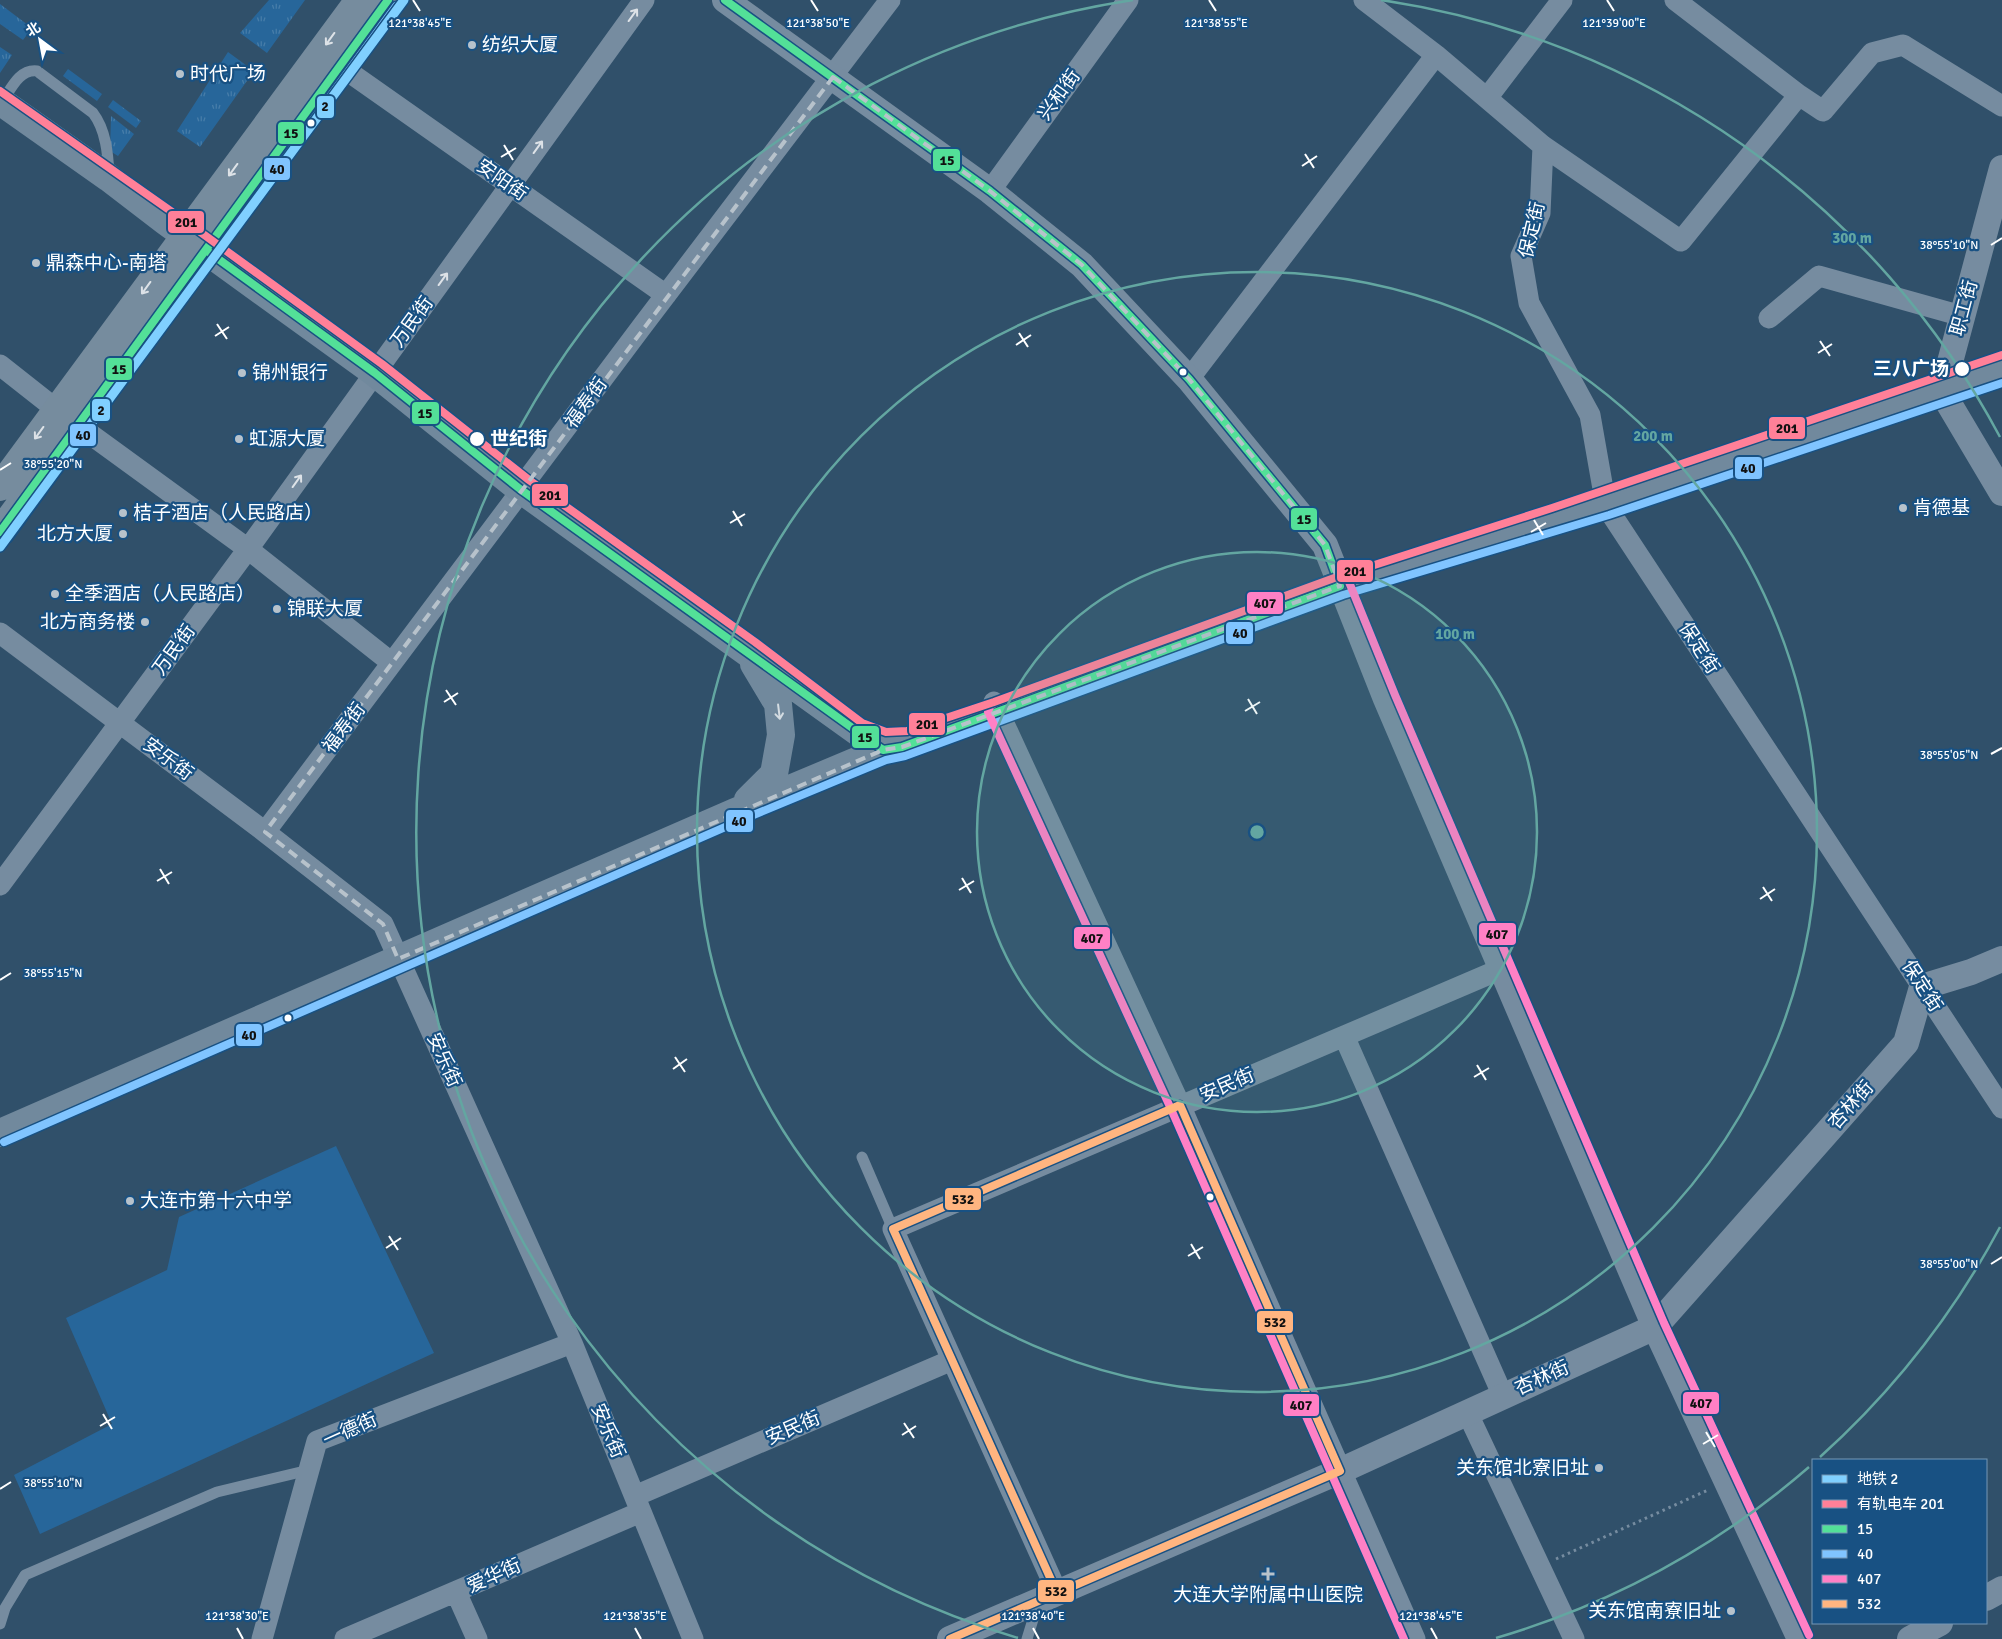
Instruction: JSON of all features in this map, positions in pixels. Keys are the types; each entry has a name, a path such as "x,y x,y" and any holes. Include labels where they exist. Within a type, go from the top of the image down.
{"main road":[{"path":"196,243 359,0"},
{"path":"0,532 68,417 196,243 339,65 388,0"},
{"path":"1,102 109,178 375,373 520,489 883,750"},
{"path":"1,1135 398,959 735,812 883,750 902,747 996,707 1340,586 1606,506 2002,372"},
{"path":"0,487 68,417"},
{"path":"735,812 774,774 781,735 778,704 748,654"}],"street":[{"name":"万民街","path":"0,885 248,549 644,0"},
{"path":"725,0 990,191 1082,265 1189,378 1325,545 1386,699 1654,1327 1800,1639"},
{"name":"福寿街","path":"265,832 515,499 520,489 890,0"},
{"name":"兴和街","path":"990,191 1128,0"},
{"path":"1364,0 1436,55 1543,146 1681,241 1799,96"},
{"path":"1486,98 1562,0"},
{"path":"1674,0 1799,96 1823,112 1872,53 1903,45 2002,106"},
{"path":"1189,378 1436,55"},
{"name":"安阳街","path":"339,65 666,295"},
{"name":"保定街","path":"1543,146 1540,212 1521,256 1526,285 1530,304 1590,415 1606,506 2002,1108"},
{"name":"职工街","path":"1942,392 2002,168"},
{"path":"1769,318 1819,276 1962,316"},
{"path":"0,365 248,549 392,663"},
{"path":"1942,392 2002,493"},
{"name":"安乐街","path":"0,633 265,832 383,924 572,1343 693,1639"},
{"path":"996,707 1180,1105 1415,1639"},
{"path":"1922,987 1971,972 2002,959"},
{"name":"安民街","path":"893,1228 1501,969"},
{"name":"杏林街","path":"950,1639 1340,1470 1654,1327 1906,1043 1922,987"},
{"path":"1344,1036 1503,1396"},
{"path":"893,1228 952,1360 1048,1597"},
{"name":"一德街","path":"262,1639 317,1441 572,1343"},
{"name":"安民街","path":"638,1504 952,1360"},
{"path":"1468,1412 1574,1639"},
{"name":"爱华街","path":"345,1639 456,1592 638,1504"},
{"path":"1987,1598 2002,1590"},
{"path":"456,1592 477,1639"},
{"path":"1910,1639 1938,1624"}],"lane":[{"path":"1,102 22,74 28,70 36,71 93,113 99,120 108,157 109,178"},
{"path":"862,1157 893,1228"},
{"path":"0,1624 5,1608 25,1575 217,1492 309,1470"},
{"path":"1027,1639 1048,1597"}],"path":[{"path":"1540,1566 1727,1481"}],"highlighted area":[{"path":"833,77 990,191 1082,265 1189,379 1325,545 1340,586 902,747 883,750 398,959 383,924 265,832"}],"green space":[{"path":"269,0 305,0 267,53 240,33"},
{"path":"0,4 32,28 23,40 0,24"},
{"path":"0,47 12,55 0,73"},
{"path":"228,52 254,71 200,147 177,131"},
{"path":"68,69 102,94 97,101 63,76"},
{"path":"113,100 141,121 136,128 108,107"},
{"path":"111,116 134,134 118,156 110,151"},
{"path":"336,1146 434,1353 40,1534 14,1475 112,1424 66,1318 167,1270 179,1217"}],"metro line":[{"name":"2","path":"0,547 404,0"}],"tram line":[{"name":"201","path":"0,91 192,226 382,364 529,480 755,642 862,723 886,732 907,731 994,702 1337,577 1552,508 2002,355"}],"transit line":[{"name":"15","path":"0,532 388,0"},
{"name":"15","path":"206,250 375,373 520,489 883,750 902,747 1340,586 1325,545 1189,379 1082,265 990,191 725,0"},
{"name":"40","path":"8,538 396,6"},
{"name":"40","path":"4,1142 739,821 886,760 905,756 1343,595 1609,515 2002,383"},
{"name":"407","path":"1404,1639 1171,1109 988,712 990,706 995,703 1339,576 1346,578 1349,582 1395,695 1664,1323 1809,1635"},
{"name":"532","path":"1180,1105 1340,1471 1057,1593 893,1229 1180,1105"},
{"name":"532","path":"950,1639 1057,1593"}],"place":[{"name":"纺织大厦","path":"472,45"},
{"name":"时代广场","path":"180,74"},
{"name":"鼎森中心-南塔","path":"36,263"},
{"name":"三八广场","path":"1962,369"},
{"name":"锦州银行","path":"242,373"},
{"name":"虹源大厦","path":"239,439"},
{"name":"世纪街","path":"477,439"},
{"name":"肯德基","path":"1903,508"},
{"name":"桔子酒店（人民路店）","path":"123,513"},
{"name":"北方大厦","path":"123,534"},
{"name":"全季酒店（人民路店）","path":"55,594"},
{"name":"锦联大厦","path":"277,609"},
{"name":"北方商务楼","path":"145,622"},
{"name":"大连市第十六中学","path":"130,1201"},
{"name":"关东馆北寮旧址","path":"1599,1468"},
{"name":"大连大学附属中山医院","path":"1268,1574"},
{"name":"关东馆南寮旧址","path":"1731,1611"}]}
